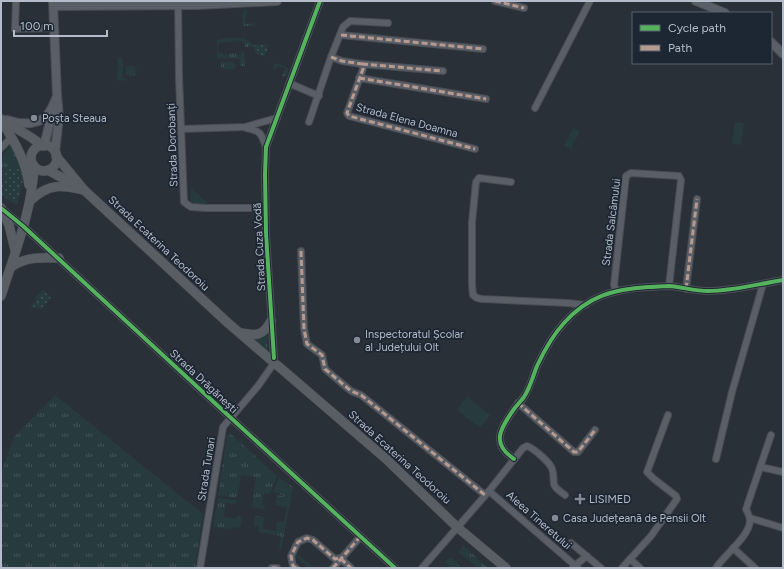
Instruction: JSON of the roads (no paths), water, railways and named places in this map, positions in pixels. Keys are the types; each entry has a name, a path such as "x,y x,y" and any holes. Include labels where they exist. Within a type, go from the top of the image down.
{"main road":[{"path":"1,119 24,160 30,200"},
{"path":"1,119 43,146 50,147 56,154 56,163 46,171 30,200"},
{"path":"1,119 38,170 46,171"},
{"path":"1,296 24,226 30,200 32,162 35,150 43,146"},
{"name":"Strada Ecaterina Teodoroiu","path":"56,154 84,190 241,333 386,458 457,527 506,568"},
{"name":"Strada Ecaterina Teodoroiu","path":"46,171 84,190"},
{"path":"30,200 38,193 52,187 69,187 84,190"},
{"path":"1,208 9,225 15,247 15,256"},
{"path":"11,267 31,258 58,258"},
{"path":"241,333 257,334 263,332 271,321"}],"street":[{"path":"16,1 15,29 55,28"},
{"path":"56,154 59,117 54,4 277,1"},
{"name":"Strada Cuza Vodă","path":"274,362 265,208 266,147 320,1"},
{"path":"495,1 524,8"},
{"path":"535,108 590,1"},
{"path":"696,1 723,12"},
{"name":"Strada Dorobanți","path":"178,3 179,77 184,202 191,207 265,208"},
{"path":"309,122 331,57 344,27 350,21 388,23"},
{"path":"340,35 483,49"},
{"path":"772,43 783,54"},
{"path":"331,57 342,61 362,64 443,71"},
{"name":"Strada Elena Doamna","path":"362,64 363,69 347,113 349,116 475,149"},
{"path":"359,78 486,99"},
{"path":"290,84 319,96"},
{"path":"1,119 24,124 42,119 50,111 57,95"},
{"path":"43,146 57,95"},
{"path":"182,129 245,127 277,118"},
{"path":"245,127 257,130 262,134 266,147"},
{"path":"1,148 12,137"},
{"name":"Strada Salcâmului","path":"616,290 614,285 623,195 626,176 630,173 678,176 681,180 669,286"},
{"path":"511,182 479,178 476,182 472,222 473,295 482,299 568,302 585,305"},
{"path":"686,289 697,199"},
{"name":"Strada Drăgănești","path":"1,208 24,226 394,568"},
{"name":"Strada Ecaterina Teodoroiu","path":"300,251 304,329 307,344 322,355 325,369 351,391 361,395 487,493"},
{"path":"514,459 501,446 501,428 524,396 549,344 564,323 585,305 616,290 630,288 669,286 697,291 717,291 783,280"},
{"path":"716,459 732,392 763,284"},
{"name":"Strada Tunari","path":"200,568 223,426 258,386 274,362"},
{"path":"518,403 574,452 578,452 595,430"},
{"path":"622,568 651,536 676,499 676,496 647,472 668,415"},
{"path":"716,568 746,533 750,523 750,518 746,509 771,435"},
{"path":"422,568 487,493 514,459 527,446 533,449 550,464 553,470 554,486 565,495"},
{"path":"760,467 783,472"},
{"name":"Aleea Tineretului","path":"487,493 575,567 587,556"},
{"path":"750,518 783,528"},
{"path":"333,568 340,558 360,537"},
{"path":"285,568 294,567 291,556 298,542 307,538 313,540 335,559 340,558 351,568"},
{"name":"Aleea Tineretului","path":"571,543 601,568"},
{"path":"733,548 755,568"},
{"path":"630,559 640,568"},
{"path":"272,568 277,568"}],"place":[{"name":"Poșta Steaua","path":"34,118"},
{"name":"Inspectoratul Școlar al Județului Olt","path":"357,340"},
{"name":"LISIMED","path":"580,499"},
{"name":"Casa Județeană de Pensii Olt","path":"555,518"}]}
